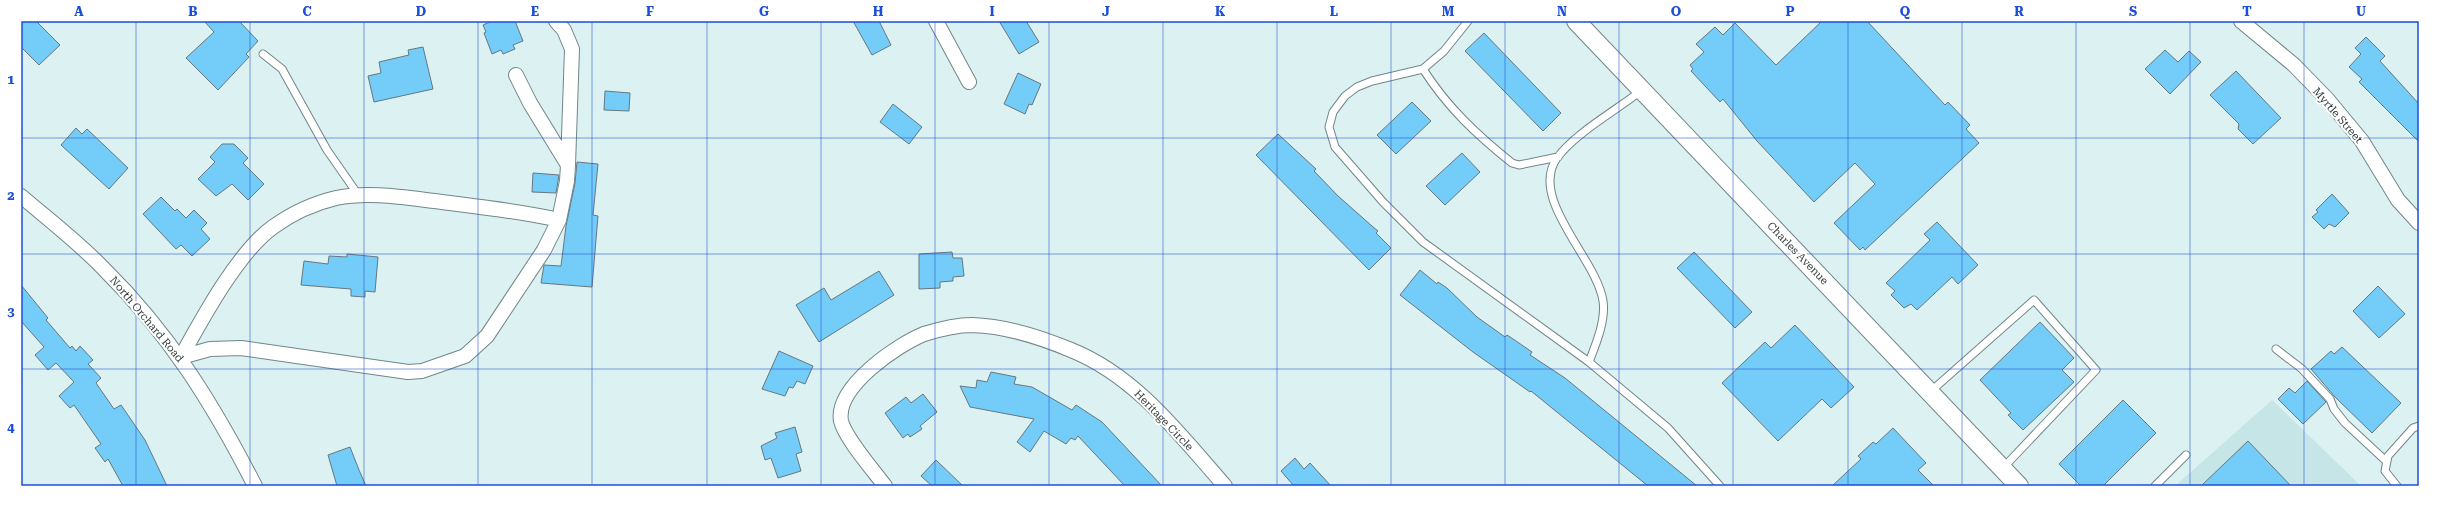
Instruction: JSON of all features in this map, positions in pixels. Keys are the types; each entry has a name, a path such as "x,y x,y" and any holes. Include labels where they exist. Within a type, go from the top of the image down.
{"street":[{"path":"181,357 210,349 241,348 408,372 422,371 465,356 488,336 544,250 559,220 567,181 572,48 564,30 556,21"},
{"path":"936,21 969,82"},
{"name":"Charles Avenue","path":"1576,21 2019,486"},
{"name":"Myrtle Street","path":"2241,21 2294,65 2328,100 2362,141 2398,200 2419,223"},
{"path":"516,75 530,103 568,165"},
{"path":"181,357 203,316 249,250 273,227 310,206 337,198 382,195 523,212 559,220"},
{"name":"North Orchard Road","path":"21,196 103,267 181,357 223,423 255,486"},
{"name":"Heritage Circle","path":"885,486 844,429 840,414 847,397 869,370 904,345 925,334 970,325 995,327 1026,335 1072,350 1110,370 1146,398 1225,486"}],"lane":[{"path":"1468,21 1444,51 1423,69 1372,81 1357,87 1344,96 1333,112 1329,127 1335,148 1383,202 1423,242 1589,362 1668,428 1720,486"},
{"path":"263,54 282,69 326,150 359,197"},
{"path":"1423,69 1439,94 1474,132 1512,163 1519,164 1558,156"},
{"path":"1589,362 1597,341 1604,309 1603,298 1596,277 1565,228 1557,209 1549,182 1550,168 1558,156 1574,140 1642,89"},
{"path":"1930,393 2034,300 2096,370 2002,468"},
{"path":"2276,349 2302,369 2330,399 2334,409 2345,423 2386,461"},
{"path":"2397,486 2385,471 2386,461 2413,428 2419,426"},
{"path":"2154,486 2186,456"}],"shaded area":[{"path":"2272,400 2361,486 2175,486"}],"building":[{"path":"21,21 36,21 60,45 39,65 21,47"},
{"path":"204,21 239,21 258,41 246,54 249,57 218,90 186,58 214,32"},
{"path":"492,21 515,21 523,41 513,45 515,49 503,54 501,50 492,54 484,33 486,32 483,25"},
{"path":"853,21 879,21 891,45 872,55"},
{"path":"999,21 1026,21 1039,42 1019,54"},
{"path":"1822,21 1867,21 1945,105 1948,102 1970,125 1966,129 1979,143 1865,250 1863,247 1860,250 1834,223 1875,184 1855,163 1814,202 1757,141 1723,99 1720,102 1691,71 1693,69 1690,65 1704,52 1696,44 1715,27 1723,35 1735,23 1776,65"},
{"path":"1484,33 1561,113 1543,131 1465,51"},
{"path":"2366,37 2385,56 2380,61 2419,104 2419,142 2359,82 2362,79 2349,67 2361,54 2355,48"},
{"path":"423,47 433,89 374,102 368,76 381,73 379,62 409,55 408,50"},
{"path":"2165,50 2178,62 2189,51 2201,62 2170,94 2145,69"},
{"path":"2236,71 2281,118 2253,144 2238,129 2239,124 2210,95"},
{"path":"1018,73 1041,84 1032,105 1029,104 1025,114 1004,104"},
{"path":"605,91 630,93 629,111 604,110"},
{"path":"1412,102 1431,121 1396,154 1377,135"},
{"path":"893,104 922,127 909,144 880,122"},
{"path":"76,128 82,134 87,129 128,168 109,189 61,145"},
{"path":"1278,134 1316,169 1314,171 1338,196 1378,231 1376,233 1391,248 1369,270 1256,155"},
{"path":"222,144 234,144 248,158 243,163 264,184 248,200 232,184 216,196 198,179 215,162 210,157"},
{"path":"1462,153 1480,172 1445,205 1426,186"},
{"path":"577,162 598,164 593,215 598,216 592,287 541,283 544,265 561,266 566,226 575,183"},
{"path":"533,173 559,175 556,193 532,192"},
{"path":"2332,194 2349,213 2335,227 2329,224 2324,229 2312,217 2318,212 2316,210"},
{"path":"161,197 175,211 177,209 186,218 194,210 207,223 201,229 210,239 192,256 181,245 176,249 143,214"},
{"path":"1937,222 1978,265 1958,284 1952,277 1917,310 1911,304 1904,308 1891,295 1895,291 1886,283 1930,240 1924,234"},
{"path":"952,252 953,258 962,258 964,276 953,277 953,281 940,282 940,288 919,289 919,254"},
{"path":"1694,252 1752,312 1735,328 1677,268"},
{"path":"347,254 378,257 375,292 365,291 365,297 351,296 351,289 301,285 304,261 328,264 329,256 347,257"},
{"path":"1420,270 1437,284 1438,282 1447,288 1477,317 1505,337 1507,335 1532,352 1530,355 1565,378 1697,486 1648,486 1531,391 1530,392 1473,352 1400,295"},
{"path":"879,271 894,295 819,342 796,305 824,288 831,300"},
{"path":"21,285 48,318 46,320 70,348 72,346 76,351 80,346 93,360 88,364 101,378 96,383 114,409 121,405 145,440 167,486 123,486 108,459 105,462 95,448 101,444 74,405 70,408 59,396 74,382 56,363 48,370 35,355 44,347 21,321"},
{"path":"2378,286 2405,314 2379,338 2353,311"},
{"path":"2040,322 2074,358 2062,370 2074,382 2023,430 2008,415 2011,413 1980,380"},
{"path":"1795,325 1854,387 1831,408 1822,399 1778,441 1722,383 1765,342 1771,348"},
{"path":"2342,347 2401,403 2372,433 2335,397 2311,369 2331,351 2334,354"},
{"path":"779,351 813,366 805,384 797,381 793,388 789,387 785,396 762,389"},
{"path":"991,372 1016,377 1014,384 1032,387 1072,410 1076,405 1102,422 1162,486 1125,486 1078,436 1075,440 1071,438 1066,444 1044,431 1030,452 1017,442 1034,419 970,407 960,386 976,388 977,380 987,382"},
{"path":"2307,381 2326,402 2303,424 2278,399 2289,388 2295,393"},
{"path":"923,394 937,412 920,426 922,429 910,437 908,434 903,438 885,413 906,397 911,403"},
{"path":"2123,400 2156,433 2103,486 2081,486 2059,464"},
{"path":"795,427 802,452 796,454 801,471 778,478 771,458 765,460 761,446 777,438 775,433"},
{"path":"1893,428 1926,463 1918,470 1934,486 1832,486 1861,459 1858,456 1873,442 1876,444"},
{"path":"2248,441 2291,486 2201,486"},
{"path":"350,447 366,486 337,486 328,455"},
{"path":"1295,458 1304,469 1310,463 1331,486 1294,486 1281,471"},
{"path":"936,460 963,486 932,486 921,476"}]}
